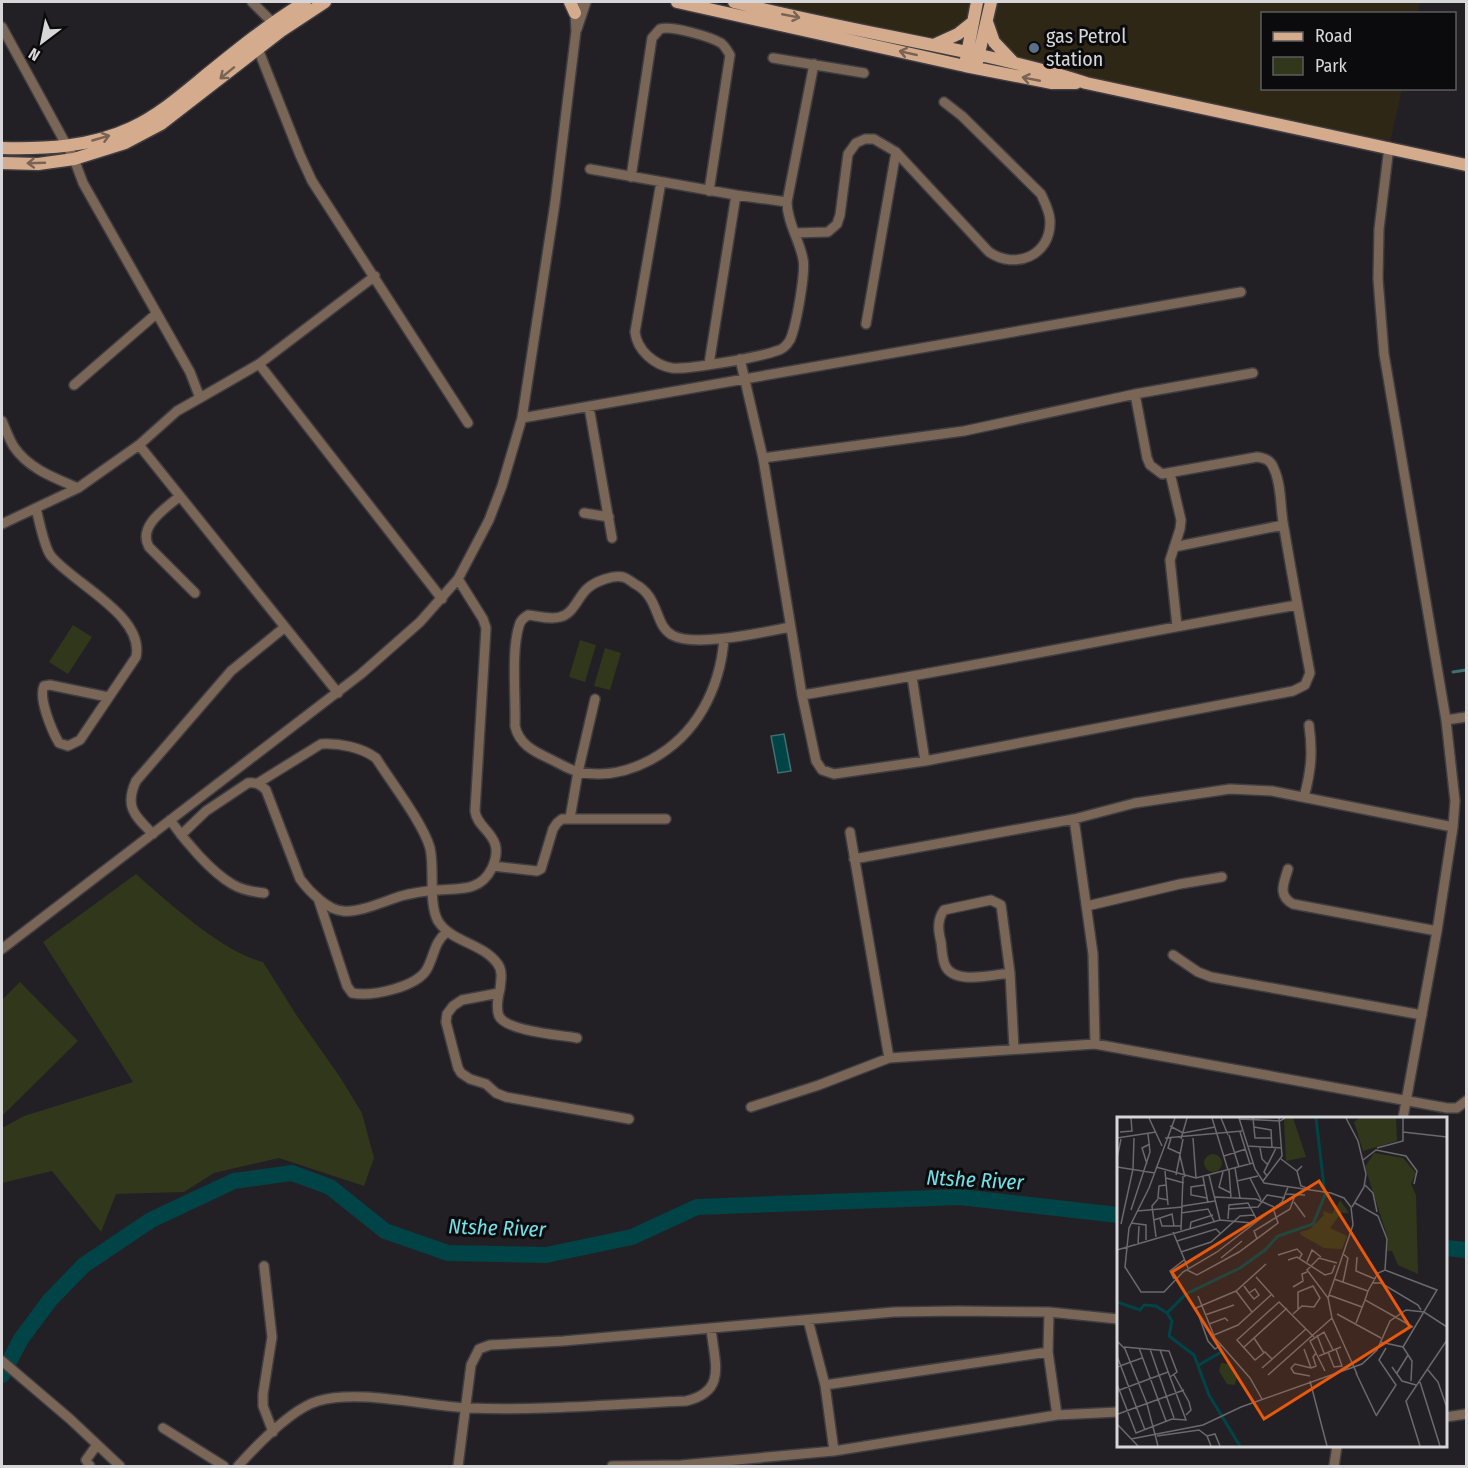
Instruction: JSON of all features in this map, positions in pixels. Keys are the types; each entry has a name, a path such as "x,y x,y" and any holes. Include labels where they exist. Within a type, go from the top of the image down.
{"main road":[{"path":"2,148 66,146 113,135 132,127 177,99 277,27 305,2"},
{"path":"2,163 38,164 74,159 124,143 161,124 258,49 277,27 325,2"},
{"path":"676,2 970,67 1052,83 1086,83"},
{"path":"734,2 936,44 1055,72 1086,83 1467,165"},
{"path":"973,53 973,22 977,2"},
{"path":"970,67 991,2"},
{"path":"986,20 994,42 1013,62"},
{"path":"936,44 958,34 973,22"}],"street":[{"path":"252,2 277,27"},
{"path":"576,31 586,2"},
{"path":"2,949 338,693 399,642 442,599 458,579 489,520 502,486 522,418 555,203 576,31 574,5"},
{"path":"2,27 74,159 83,183 190,372 200,398"},
{"path":"631,177 652,38 660,29 671,28 715,40 726,48 730,55 709,191"},
{"path":"258,49 312,181 468,423"},
{"path":"773,58 864,73"},
{"path":"661,182 635,332 641,350 662,365 674,368 778,351 789,342 793,333 804,273 803,260 789,221 787,202 814,64"},
{"path":"795,233 828,232 837,224 848,153 856,143 865,139 874,139 896,152 988,252 998,259 1015,261 1032,256 1038,251 1049,233 1051,221 1041,194 962,116 944,102"},
{"path":"1389,147 1379,229 1378,279 1384,354 1446,720 1454,781 1453,827 1403,1117"},
{"path":"866,324 896,152"},
{"path":"590,169 709,191 787,202"},
{"path":"709,364 736,195"},
{"path":"2,524 78,488 139,445 177,411 259,364 375,276"},
{"path":"522,418 1241,292"},
{"path":"74,385 156,314"},
{"path":"740,358 763,458 790,627 816,761 822,770 834,774 925,761 1293,691 1305,685 1310,673 1275,470 1265,458 1257,457 1170,473 1162,474 1156,471 1147,458 1136,394"},
{"path":"259,364 442,599"},
{"path":"763,458 964,431 1136,394 1253,373"},
{"path":"589,407 612,538"},
{"path":"2,421 14,447 25,461 40,471 78,488"},
{"path":"139,445 338,693"},
{"path":"1170,473 1181,519 1170,568 1177,626"},
{"path":"180,496 154,519 146,534 146,541 149,547 195,593"},
{"path":"36,508 50,555 127,622 136,637 136,657 80,740 68,746 59,742 46,712 42,692 44,686 50,685 108,697"},
{"path":"584,513 609,517"},
{"path":"1174,547 1283,525"},
{"path":"724,639 716,679 702,710 688,730 666,751 647,762 620,772 598,774 578,772 531,749 522,743 517,735 515,662 518,626 521,620 528,615 562,617 572,609 588,587 606,579 623,577 643,588 652,599 664,628 672,636 683,639 724,639 790,627"},
{"path":"258,783 266,790 300,879 318,898 333,908 343,912 402,896 434,890 470,888 487,877 493,866 495,842 476,818 475,811 486,628 483,619 458,579"},
{"path":"802,695 912,677 1297,605"},
{"path":"153,834 132,811 131,792 136,781 231,671 285,627"},
{"path":"912,677 925,761"},
{"path":"570,818 595,699"},
{"path":"1446,720 1467,717"},
{"path":"1304,798 1312,769 1310,725"},
{"path":"181,835 206,811 248,783 258,783 321,744 330,743 369,753 376,758 425,836 430,850 434,909 438,920 447,932 485,952 499,964 501,981 498,1011 504,1023 577,1038"},
{"path":"854,859 1074,819 1135,803 1230,789 1272,791 1453,827"},
{"path":"493,866 537,871 543,864 557,823 562,819 666,819"},
{"path":"1074,819 1093,954 1095,1044"},
{"path":"170,820 181,835 232,884 249,891 264,893"},
{"path":"850,832 889,1058"},
{"path":"1288,868 1282,893 1284,898 1293,904 1437,931"},
{"path":"1087,906 1189,882 1222,877"},
{"path":"318,898 347,986 352,993 370,995 409,983 426,970 434,946 447,932"},
{"path":"1010,973 961,977 951,973 945,964 939,932 939,920 944,910 991,900 1001,905 1010,973 1014,1049"},
{"path":"1173,955 1198,972 1211,977 1422,1015"},
{"path":"499,993 462,1000 447,1014 447,1029 458,1068 465,1077 486,1084 496,1093 506,1097 629,1119"},
{"path":"751,1107 819,1085 889,1058 1095,1044 1452,1109 1467,1101"},
{"path":"264,1266 272,1337 263,1406 273,1432"},
{"path":"458,1467 473,1358 479,1349 485,1346 894,1312 1049,1312 1117,1319"},
{"path":"1049,1312 1048,1352 1057,1415"},
{"path":"808,1320 825,1385 834,1451"},
{"path":"238,1467 273,1432 306,1405 333,1398 360,1398 467,1408 568,1407 686,1401 697,1398 706,1394 716,1378 711,1328"},
{"path":"825,1385 1048,1352"},
{"path":"2,1361 70,1419 120,1467"},
{"path":"612,1467 669,1466 834,1451 1057,1415 1117,1412"},
{"path":"1447,1417 1467,1414"},
{"path":"163,1428 224,1467"},
{"path":"90,1467 86,1460 96,1446"},
{"path":"1334,1467 1337,1447"}],"shaded area":[{"path":"734,2 1420,2 1418,12 1261,12 1261,90 1402,90 1389,147"}],"green space":[{"path":"73,625 92,637 68,674 49,662"},
{"path":"580,640 596,645 585,682 569,677"},
{"path":"605,648 621,653 610,690 594,686"},
{"path":"136,874 179,912 213,937 230,948 263,962 362,1113 374,1158 364,1186 279,1158 214,1173 184,1192 116,1194 101,1232 52,1171 2,1183 2,1128 24,1116 133,1082 43,942"},
{"path":"20,982 78,1041 2,1116 2,1000"}],"water":[{"path":"784,734 791,771 778,773 771,736"}],"waterway":[{"path":"1453,672 1466,670"},
{"name":"Ntshe River","path":"2,1375 21,1339 50,1300 84,1265 151,1220 234,1181 292,1173 330,1187 385,1231 448,1253 546,1255 632,1237 697,1207 960,1197 1117,1215"},
{"name":"Ntshe River","path":"1447,1248 1466,1250"}],"place":[{"name":"gas Petrol station","path":"1034,48"}]}
